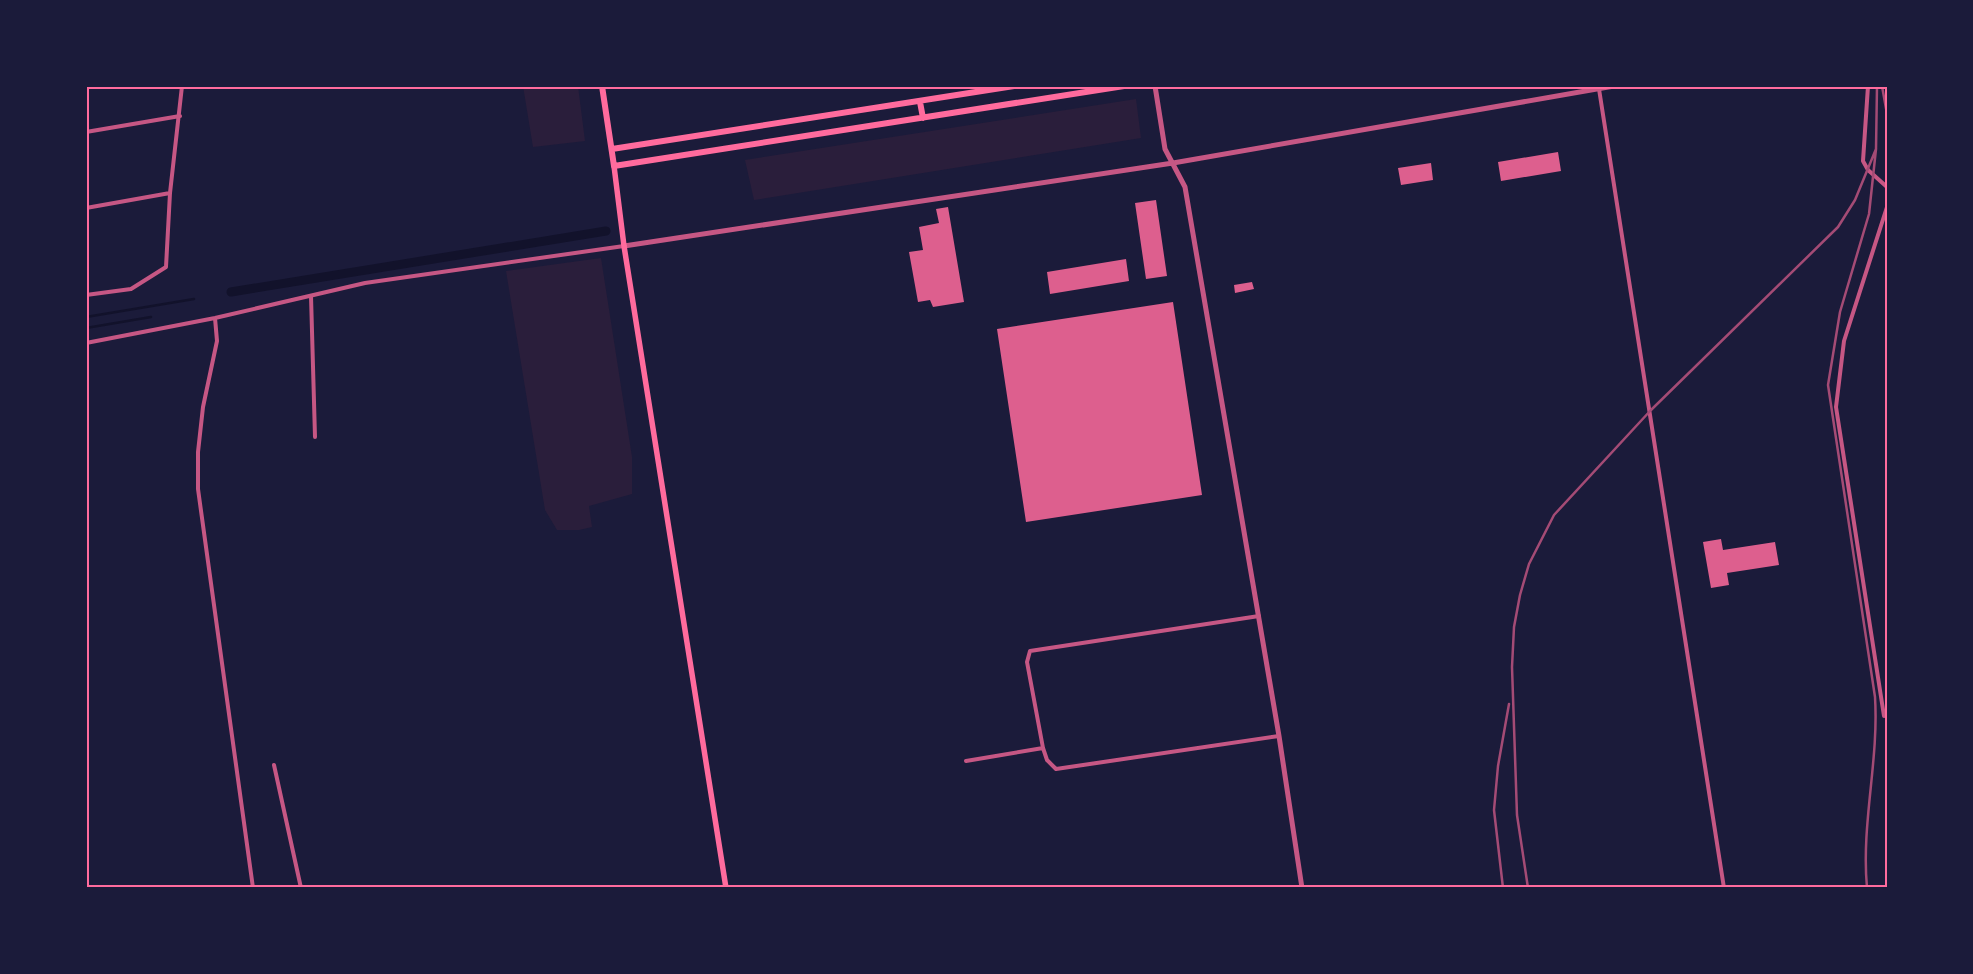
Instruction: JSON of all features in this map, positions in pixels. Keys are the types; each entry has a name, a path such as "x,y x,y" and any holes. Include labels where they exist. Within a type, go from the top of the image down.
{"main road":[{"path":"602,86 624,246 726,888"},
{"path":"612,149 1014,86"},
{"path":"614,166 1124,86"},
{"path":"920,102 923,118"}],"street":[{"path":"86,295 131,289 166,267 170,193 182,86"},
{"path":"1155,86 1165,149 1186,186 1279,736 1302,888"},
{"path":"86,343 206,320 374,282 1173,163 1614,86"},
{"path":"1868,86 1863,161 1868,170 1887,187"},
{"path":"1599,89 1724,888"},
{"path":"86,132 180,116"},
{"path":"86,208 170,193"},
{"path":"1884,716 1836,408 1844,341 1887,207"},
{"path":"310,296 315,437"},
{"path":"215,318 218,341 203,407 198,452 198,488 253,888"},
{"path":"1259,616 1030,651 1027,662 1043,748 1047,760 1056,769 1279,736"},
{"path":"966,761 1043,748"},
{"path":"274,765 301,888"}],"shaded area":[{"path":"523,86 578,86 585,141 533,147"},
{"path":"1136,99 1141,138 754,200 745,160"},
{"path":"601,258 632,457 632,494 589,506 592,527 579,530 557,530 545,510 506,271"}],"building":[{"path":"1558,152 1561,171 1501,181 1498,162"},
{"path":"1431,163 1433,180 1401,185 1398,168"},
{"path":"1156,200 1167,276 1146,279 1135,203"},
{"path":"948,207 964,302 933,307 930,300 918,302 909,252 923,250 919,227 939,223 936,209"},
{"path":"1126,259 1129,281 1050,294 1047,272"},
{"path":"1252,282 1254,289 1235,293 1234,285"},
{"path":"1173,302 1202,495 1026,522 997,329"},
{"path":"1721,539 1723,550 1775,542 1779,565 1727,573 1729,585 1711,588 1703,542"}],"waterway":[{"path":"231,292 606,231"},
{"path":"86,317 194,299"},
{"path":"86,328 151,317"}],"railway":[{"path":"1867,888 1866,840 1875,745 1875,697 1828,385 1840,312 1869,214 1876,149 1877,86"},
{"path":"1882,86 1887,114"},
{"path":"1528,888 1517,815 1512,667 1514,627 1520,595 1529,564 1554,515 1651,410 1838,227 1855,200 1876,149"},
{"path":"1503,888 1494,810 1498,766 1509,704"}]}
